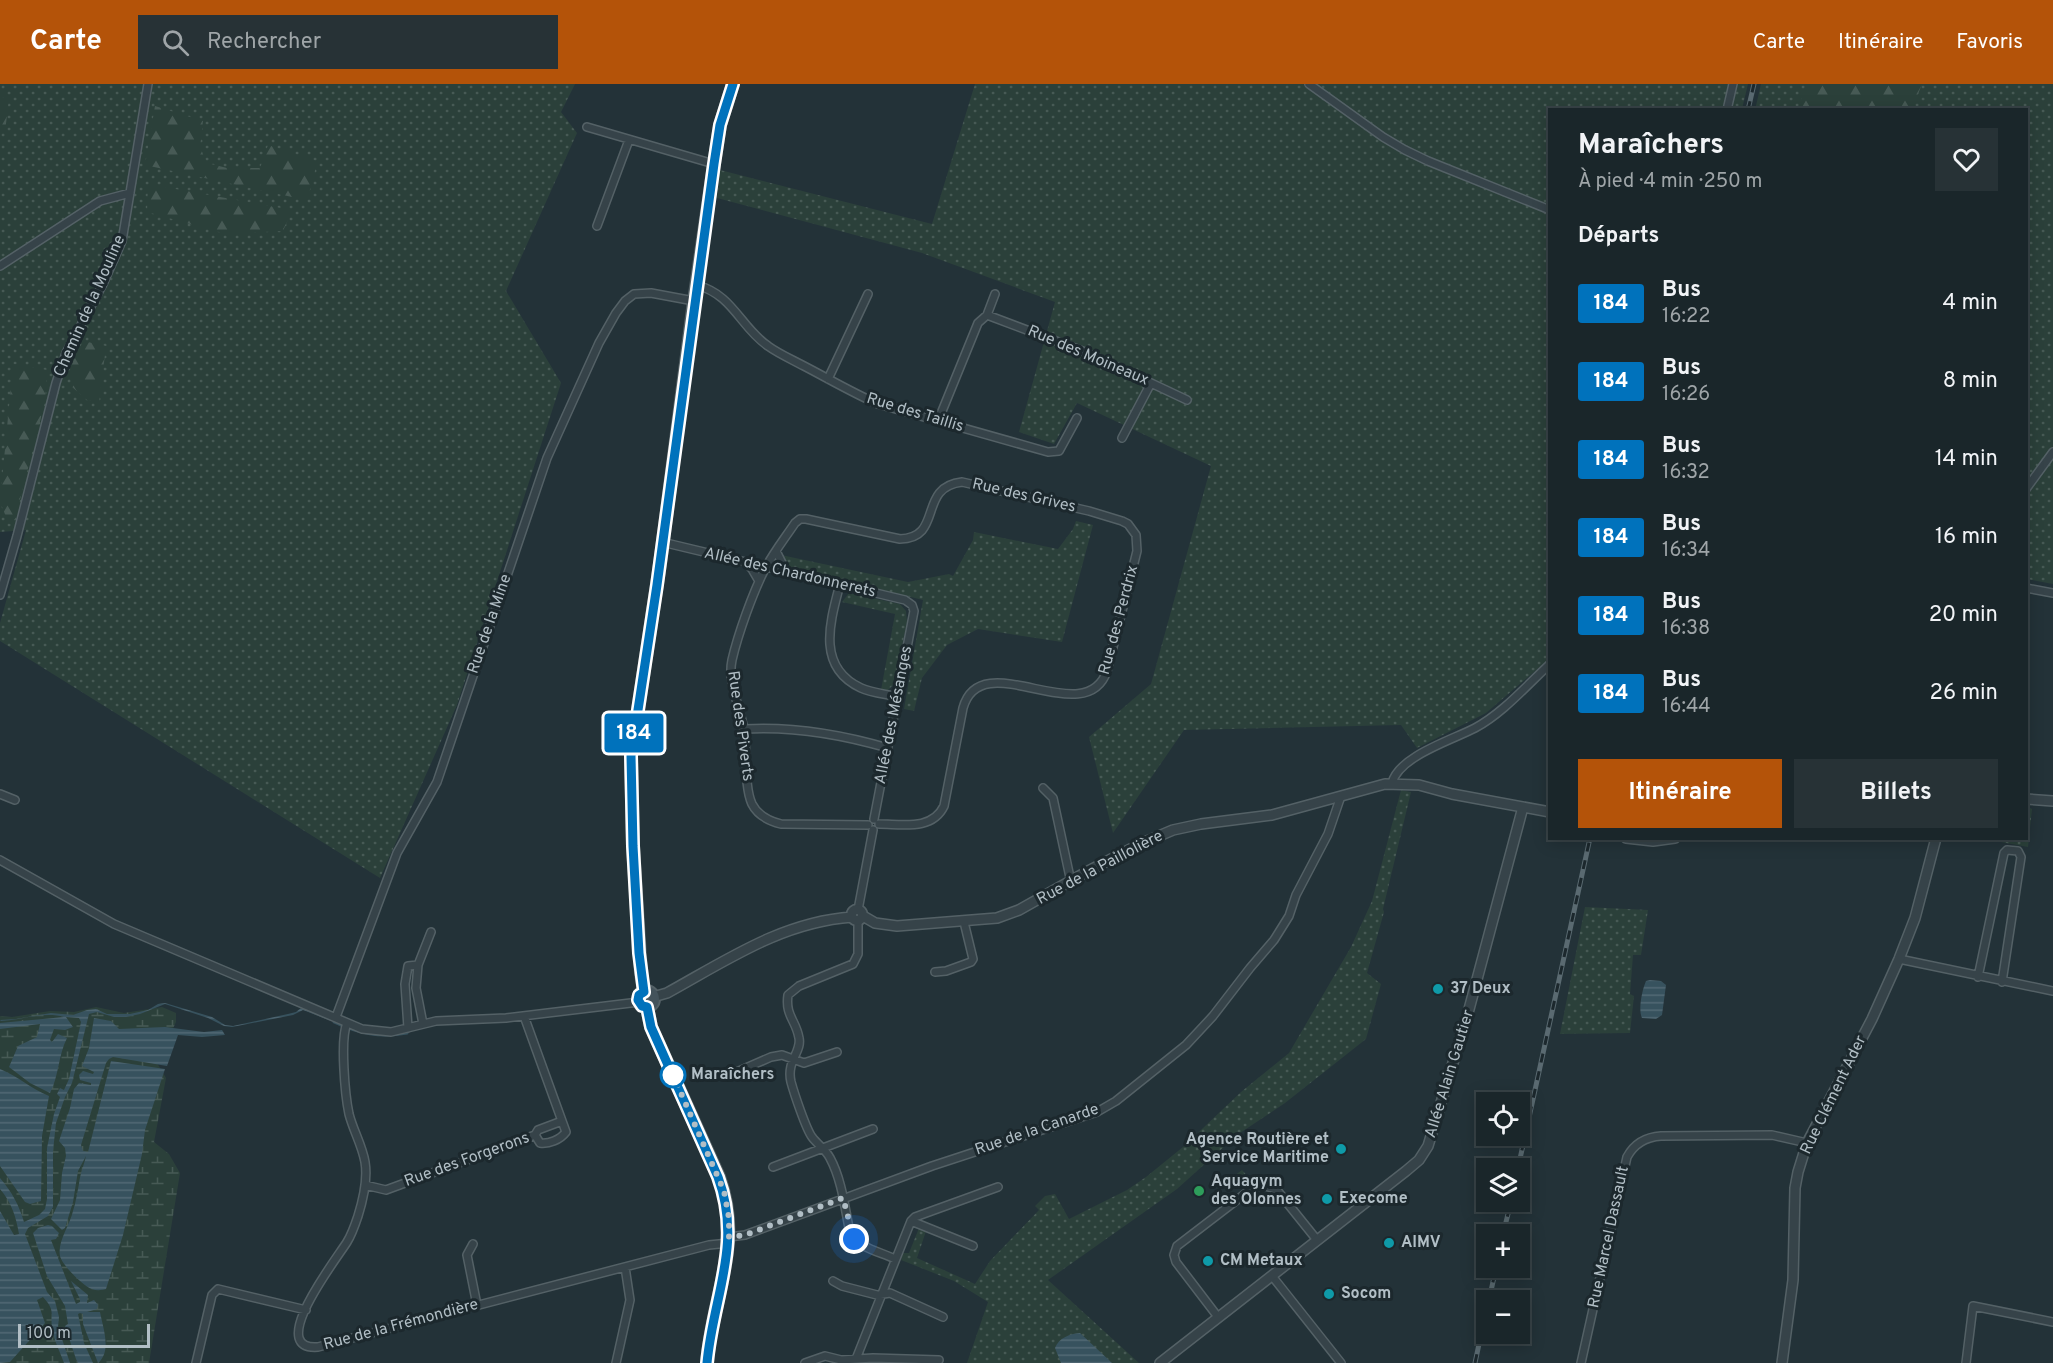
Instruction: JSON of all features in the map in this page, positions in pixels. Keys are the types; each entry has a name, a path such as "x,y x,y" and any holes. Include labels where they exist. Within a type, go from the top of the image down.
{"main road":[{"path":"707,1363 729,1240 726,1200 651,1027 639,953 631,756 714,164 720,125 733,84"}],"street":[{"name":"Chemin de la Mouline","path":"0,596 66,353 103,284 122,241 148,84"},
{"path":"1309,84 1405,150 1548,209"},
{"path":"1727,108 1733,84"},
{"path":"587,127 714,164"},
{"path":"597,226 629,140"},
{"path":"0,266 100,201 130,193"},
{"name":"Rue des Taillis","path":"696,285 720,295 767,345 878,404 1048,452 1059,451 1077,418"},
{"name":"Rue de la Mine","path":"336,1017 397,853 437,782 547,458 599,344 616,313 634,294 651,293 694,301"},
{"path":"828,379 868,294"},
{"path":"938,420 978,323 987,315 995,294"},
{"name":"Rue des Moineaux","path":"987,315 1085,352 1187,400"},
{"path":"1122,438 1152,383"},
{"path":"2028,486 2053,452"},
{"name":"Rue des Grives","path":"766,567 800,519 900,539 912,538 924,529 935,498 943,488 951,483 970,483 1089,511"},
{"name":"Rue des Perdrix","path":"877,822 923,824 936,819 941,813 963,708 969,693 974,688 999,683 1083,694 1102,683 1137,551 1137,541 1134,531 1128,524 1089,511"},
{"name":"Allée des Chardonnerets","path":"662,542 905,600 912,605 914,610"},
{"path":"776,551 786,571"},
{"path":"745,562 753,569 759,581"},
{"name":"Rue des Piverts","path":"766,567 734,653 731,669 732,684 744,729 749,796 760,814 766,819 782,824 870,828"},
{"path":"840,584 829,630 829,646 837,667 852,683 861,688 898,697"},
{"path":"2028,588 2053,592"},
{"name":"Allée des Mésanges","path":"877,822 888,748 914,610"},
{"path":"1392,783 1395,774 1403,766 1432,747 1476,728 1488,720 1548,666"},
{"path":"744,729 784,728 830,733 888,748"},
{"name":"Rue de la Paillolière","path":"646,999 667,993 763,940 786,930 821,920 858,916 897,926 964,922 1008,915 1131,849 1173,831 1201,824 1272,815 1373,786 1392,783 1419,785 1452,794 1548,812"},
{"path":"1043,788 1053,798 1071,882"},
{"path":"0,794 15,800"},
{"name":"Rue de la Canarde","path":"729,1240 942,1162 1097,1112 1137,1086 1186,1045 1213,1016 1274,940 1289,916 1296,895 1328,834 1341,795"},
{"path":"2028,799 2053,801"},
{"name":"Allée Alain Gautier","path":"1160,1363 1412,1165 1428,1146 1468,1013 1523,807"},
{"path":"877,822 869,821 858,916 858,954 854,964 800,986 788,995 786,1007 799,1038 799,1048 792,1058 791,1082 812,1136 831,1160 854,1239 861,1245 895,1259"},
{"path":"1644,840 1660,840"},
{"name":"Rue Clément Ader","path":"1782,1363 1793,1280 1795,1188 1808,1143 1872,1019 1899,959 1915,918 1935,840"},
{"path":"1978,977 2004,853 2013,849 2018,851 2021,857 2002,982"},
{"path":"0,860 114,924 336,1017 345,1027 391,1032 454,1019 524,1016 646,999"},
{"path":"935,972 946,971 971,962 973,959 964,922"},
{"path":"423,1024 416,988 418,965 431,932"},
{"path":"1899,959 2053,991"},
{"path":"408,1028 405,984 408,966 418,965"},
{"path":"524,1016 566,1132 560,1138 543,1144 535,1136"},
{"name":"Rue de la Frémondière","path":"345,1027 343,1041 348,1111 365,1162 365,1185 351,1235 316,1287 306,1310 298,1338 300,1343 311,1348 729,1240"},
{"path":"732,1074 771,1057 782,1055 804,1063 837,1052"},
{"name":"Rue des Forgerons","path":"365,1185 386,1190 535,1136 538,1130 562,1121"},
{"path":"773,1167 873,1129"},
{"name":"Rue Marcel Dassault","path":"1581,1363 1626,1157 1635,1145 1646,1139 1661,1136 1772,1135 1808,1143"},
{"path":"1218,1317 1176,1262 1174,1255 1177,1246 1250,1190 1261,1185 1276,1189 1317,1240"},
{"path":"856,1359 911,1221 915,1217 998,1187"},
{"path":"911,1221 973,1246"},
{"path":"473,1244 466,1255 477,1305"},
{"path":"616,1363 630,1300 625,1267"},
{"path":"1272,1276 1341,1363"},
{"path":"833,1281 842,1286 877,1295 890,1293 943,1317"},
{"path":"196,1363 212,1295 218,1289 306,1310"},
{"path":"1966,1363 1973,1306 2053,1322"},
{"path":"805,1363 825,1356 841,1360 873,1358 939,1360"}],"green space":[{"path":"0,84 575,84 561,112 577,133 506,291 561,383 457,705 380,878 0,641 0,623 26,530 0,532"},
{"path":"975,84 1748,84 1742,108 1548,108 1548,660 1486,713 1417,748 1401,725 1184,730 1113,833 1089,737 1151,684 1211,466 1077,403 1054,444 1019,432 1055,302 922,253 717,198 720,170 932,224"},
{"path":"1761,84 2053,84 2053,584 2028,579 2028,108 1755,108"},
{"path":"1806,84 1922,84 1912,108 1799,108"},
{"path":"0,97 9,98 5,132 0,132"},
{"path":"155,106 203,121 200,148 207,163 227,168 260,168 268,145 316,161 314,179 306,200 145,165"},
{"path":"148,184 292,210 283,231 226,234 147,212"},
{"path":"83,341 106,346 99,403 87,400 71,386 70,368"},
{"path":"13,364 47,370 45,402 15,519 9,524 0,502"},
{"path":"1076,521 1093,525 1062,642 978,629 947,645 922,678 914,711 904,709 923,600 788,567 781,555 908,582 949,574 953,576 973,540 974,532 1058,549 1073,529"},
{"path":"849,593 900,604 906,611 907,622 894,684 887,691 881,690 895,614 842,602"},
{"path":"1401,790 1411,792 1384,912 1367,973 1381,984 1366,1039 1285,1103 1237,1135 1177,1189 1048,1280 1139,1363 967,1363 988,1302 954,1281 901,1260 903,1253 909,1253 919,1228 926,1231 917,1258 975,1284 990,1261 1039,1210 1035,1206 1045,1196 1055,1194 1069,1219 1127,1190 1183,1147 1241,1092 1289,1053 1351,947 1372,901"},
{"path":"2028,807 2032,809 2028,847 2001,842 2002,840 2028,840"},
{"path":"1585,907 1648,910 1641,955 1633,955 1630,994 1634,996 1630,1033 1560,1034"},
{"path":"96,1007 124,1013 162,1007 176,1013 176,1022 157,1063 166,1078 154,1142 169,1154 180,1173 149,1363 0,1363 0,1016 12,1017 50,1011 74,1012"},
{"path":"1242,1170 1250,1179 1250,1183 1245,1186 1241,1181 1227,1191 1222,1185"}],"water":[{"path":"1646,981 1661,981 1666,985 1662,1015 1656,1019 1642,1018 1641,1014 1643,989"},
{"path":"165,1003 233,1026 296,1012 301,1008 334,1022 303,1010 293,1015 232,1027 224,1026 208,1018 165,1004 140,1014 126,1017 114,1017 97,1012 89,1014 72,1083 56,1123 53,1151 53,1207 48,1216 28,1228 25,1234 47,1292 55,1301 59,1317 58,1327 70,1363 64,1363 53,1333 52,1312 43,1297 37,1300 45,1323 10,1362 0,1363 0,1211 14,1235 19,1234 13,1210 0,1189 0,1178 15,1199 24,1222 39,1215 45,1209 47,1148 60,1097 57,1094 60,1088 64,1090 69,1079 81,1022 79,1018 66,1017 73,1027 65,1030 54,1029 50,1040 52,1042 58,1034 67,1038 50,1093 30,1083 9,1067 18,1046 37,1037 40,1024 0,1029 0,1023 64,1017 34,1016 51,1013 73,1015 96,1009 107,1014 130,1014"},
{"path":"94,1018 111,1021 119,1029 165,1027 204,1032 222,1030 225,1035 202,1037 178,1035 167,1066 113,1057 106,1063 81,1145 83,1151 88,1152 111,1061 165,1069 145,1130 142,1154 123,1235 106,1289 99,1290 88,1287 79,1280 60,1256 60,1245 74,1208 86,1156 78,1171 73,1202 65,1228 62,1230 51,1219 60,1200 66,1156 65,1148 59,1141 74,1089 79,1083 91,1085 91,1083 80,1080 79,1075 83,1071 93,1074 94,1072 82,1066 89,1048"},
{"path":"0,1069 49,1096 42,1136 41,1201 30,1204 25,1202 0,1166"},
{"path":"48,1225 59,1233 56,1239 51,1240 76,1304 80,1302 80,1299 71,1281 88,1295 87,1303 94,1300 98,1305 97,1309 87,1312 100,1312 103,1325 106,1346 98,1363 83,1324 83,1314 80,1313 78,1314 84,1343 93,1363 78,1363 76,1359 65,1326 68,1324 65,1306 47,1276 33,1233 38,1228"},
{"path":"1080,1333 1112,1363 1061,1363 1055,1348 1065,1337"}],"waterway":[{"path":"334,1022 370,1034 407,1033"}],"railway":[{"path":"1748,108 1754,84"},
{"path":"1520,1158 1590,840"},
{"path":"1506,1224 1508,1212"},
{"path":"1491,1290 1494,1278"},
{"path":"1475,1363 1479,1344"}],"bus line":[{"name":"184","path":"707,1363 727,1259 729,1218 718,1177 651,1027 647,1007 642,1006 638,1000 639,995 644,992 639,953 633,846 631,756 636,710 641,694 657,585 714,164 720,125 733,84"}],"place":[{"name":"37 Deux","path":"1438,989"},
{"name":"Maraîchers","path":"673,1075"},
{"name":"Agence Routière et Service Maritime","path":"1341,1149"},
{"name":"Aquagym des Olonnes","path":"1199,1191"},
{"name":"Execome","path":"1327,1199"},
{"name":"AIMV","path":"1389,1243"},
{"name":"CM Metaux","path":"1208,1261"},
{"name":"Socom","path":"1329,1294"}],"route":[{"path":"673,1075 724,1191 729,1218 729,1237 745,1235 843,1198 850,1233 854,1239"}]}
